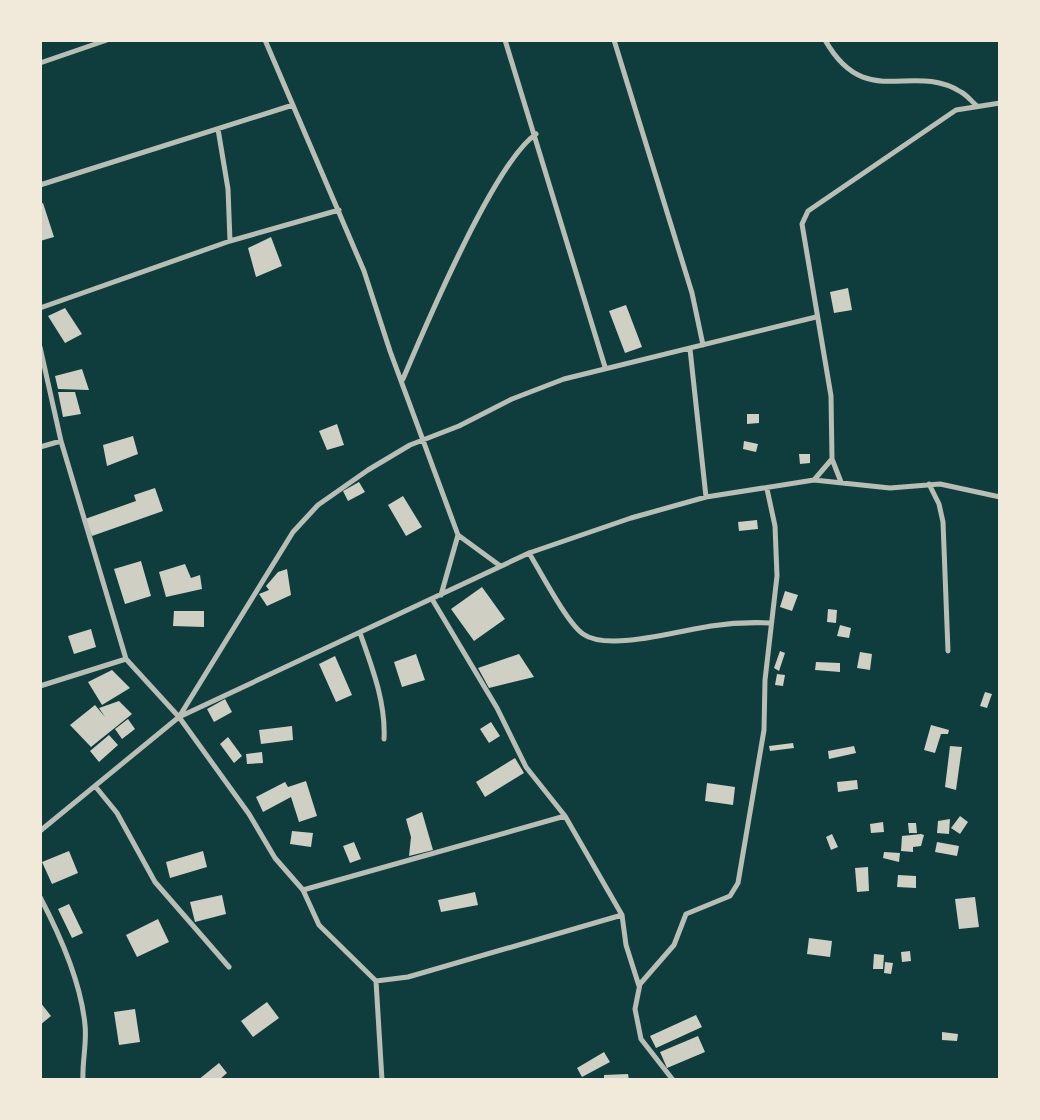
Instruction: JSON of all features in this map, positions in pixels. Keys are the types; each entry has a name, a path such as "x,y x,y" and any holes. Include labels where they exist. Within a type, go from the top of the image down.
{"street":[{"path":"40,63 107,40"},
{"path":"265,40 339,210 458,535 499,565"},
{"path":"505,40 606,367"},
{"path":"614,40 689,281 704,345"},
{"path":"825,40 836,59 863,77 875,82 939,84 960,91 977,106"},
{"path":"841,482 832,459 831,397 803,243 802,224 808,211 956,110 1000,103"},
{"path":"40,185 293,105"},
{"path":"218,129 228,189 229,241"},
{"path":"403,379 430,315 494,189 515,154 536,134"},
{"path":"40,308 229,241 339,210"},
{"path":"179,717 293,532 318,505 410,445 512,398 606,367 816,317"},
{"path":"40,347 61,441 126,659 179,717 249,814 275,858 303,890 319,925 376,981 382,1080"},
{"path":"690,349 706,497"},
{"path":"40,447 61,441"},
{"path":"814,480 832,459"},
{"path":"40,831 179,717 528,553 631,518 706,497 814,480 890,488 929,484 1000,497"},
{"path":"929,484 939,504 943,522 944,607 948,651"},
{"path":"639,986 674,945 687,912 731,895 738,883 764,730 777,576 775,526 767,489"},
{"path":"441,595 458,535"},
{"path":"528,553 583,635 642,640 712,626 771,623"},
{"path":"432,599 497,708 526,767 565,816 622,915 626,945 639,986 635,1009 641,1039 673,1080"},
{"path":"360,633 374,673 385,723 384,739"},
{"path":"40,686 126,659"},
{"path":"95,786 117,813 155,882 229,967"},
{"path":"303,890 565,816"},
{"path":"40,897 54,923 83,1007 86,1029 82,1080"},
{"path":"376,981 408,977 622,915"}],"building":[{"path":"43,203 54,237 40,241 40,204"},
{"path":"271,237 282,266 256,277 248,248"},
{"path":"848,288 852,310 834,313 830,292"},
{"path":"626,305 642,347 625,353 609,311"},
{"path":"65,308 82,334 65,343 48,316"},
{"path":"82,369 89,390 58,389 55,376"},
{"path":"58,392 75,392 81,414 63,417"},
{"path":"747,414 759,414 759,423 747,424"},
{"path":"337,424 344,445 327,450 319,431"},
{"path":"133,436 138,454 107,466 103,445"},
{"path":"744,441 758,444 756,452 743,449"},
{"path":"799,454 810,454 810,463 800,464"},
{"path":"359,482 365,492 348,501 343,491"},
{"path":"155,488 163,511 92,536 85,519 136,501 134,495"},
{"path":"403,496 422,527 406,536 388,505"},
{"path":"757,520 758,529 739,531 738,522"},
{"path":"141,561 151,596 125,604 114,569"},
{"path":"185,564 191,578 200,575 202,589 166,597 159,572"},
{"path":"287,569 291,595 267,606 259,594 269,590 266,586 278,572"},
{"path":"482,587 505,619 474,641 451,609"},
{"path":"785,591 798,595 792,611 780,607"},
{"path":"828,609 837,610 836,623 827,622"},
{"path":"174,611 204,611 204,627 173,626"},
{"path":"840,625 851,628 849,638 837,636"},
{"path":"91,629 96,647 74,654 68,636"},
{"path":"780,651 785,653 779,671 774,668"},
{"path":"860,652 872,654 870,670 857,668"},
{"path":"416,654 425,680 402,687 394,662"},
{"path":"519,654 534,677 489,688 478,668"},
{"path":"335,656 352,695 336,702 319,664"},
{"path":"816,662 840,663 840,672 815,670"},
{"path":"112,670 130,688 102,705 88,682"},
{"path":"777,674 785,675 783,686 775,685"},
{"path":"985,692 992,694 987,708 980,706"},
{"path":"225,699 232,712 214,722 207,709"},
{"path":"119,701 132,714 91,747 70,725 95,705 105,717 99,708"},
{"path":"128,719 135,729 122,739 115,729"},
{"path":"491,722 500,736 489,743 480,729"},
{"path":"931,725 949,730 948,734 941,734 935,753 924,750"},
{"path":"292,726 293,740 261,744 259,730"},
{"path":"109,735 118,745 99,762 90,751"},
{"path":"228,737 242,756 234,763 220,744"},
{"path":"793,743 794,748 770,751 769,746"},
{"path":"854,746 856,753 829,759 828,751"},
{"path":"950,746 962,747 956,790 945,787"},
{"path":"262,752 263,763 247,764 246,754"},
{"path":"515,758 524,773 485,797 476,782"},
{"path":"857,780 858,789 838,792 837,782"},
{"path":"306,781 317,816 299,822 291,797 263,812 256,797 285,782 288,787"},
{"path":"707,783 735,787 733,805 705,801"},
{"path":"422,812 433,850 409,856 411,837 406,819"},
{"path":"960,816 968,822 960,834 951,828"},
{"path":"950,819 949,834 937,833 938,821"},
{"path":"883,822 884,832 871,833 870,824"},
{"path":"908,823 916,823 917,833 909,833"},
{"path":"292,831 313,833 311,847 290,844"},
{"path":"832,834 838,847 831,850 826,837"},
{"path":"924,835 921,846 913,847 913,852 901,851 902,836"},
{"path":"354,842 361,859 350,863 343,846"},
{"path":"937,842 959,846 957,856 935,852"},
{"path":"69,851 78,873 52,884 42,862"},
{"path":"203,851 207,867 170,878 166,862"},
{"path":"884,852 900,853 899,862 883,858"},
{"path":"868,867 869,891 857,892 855,868"},
{"path":"898,875 916,876 916,888 897,887"},
{"path":"475,892 478,905 441,912 438,900"},
{"path":"222,895 226,914 195,922 190,902"},
{"path":"975,897 979,927 959,929 955,899"},
{"path":"69,904 83,933 72,938 58,909"},
{"path":"158,919 169,942 137,957 126,935"},
{"path":"809,938 832,941 830,957 807,954"},
{"path":"910,951 911,961 902,962 901,952"},
{"path":"874,954 884,955 883,969 873,969"},
{"path":"885,962 893,963 891,974 884,973"},
{"path":"40,1002 51,1016 40,1025"},
{"path":"267,1002 279,1018 253,1037 241,1021"},
{"path":"135,1009 140,1042 119,1045 114,1012"},
{"path":"696,1015 702,1027 656,1048 650,1036"},
{"path":"942,1032 958,1034 957,1041 942,1040"},
{"path":"698,1036 705,1052 667,1068 660,1052"},
{"path":"604,1052 610,1062 582,1077 577,1068"},
{"path":"219,1063 227,1073 219,1080 198,1080"},
{"path":"628,1074 629,1080 604,1080 604,1075"}]}
